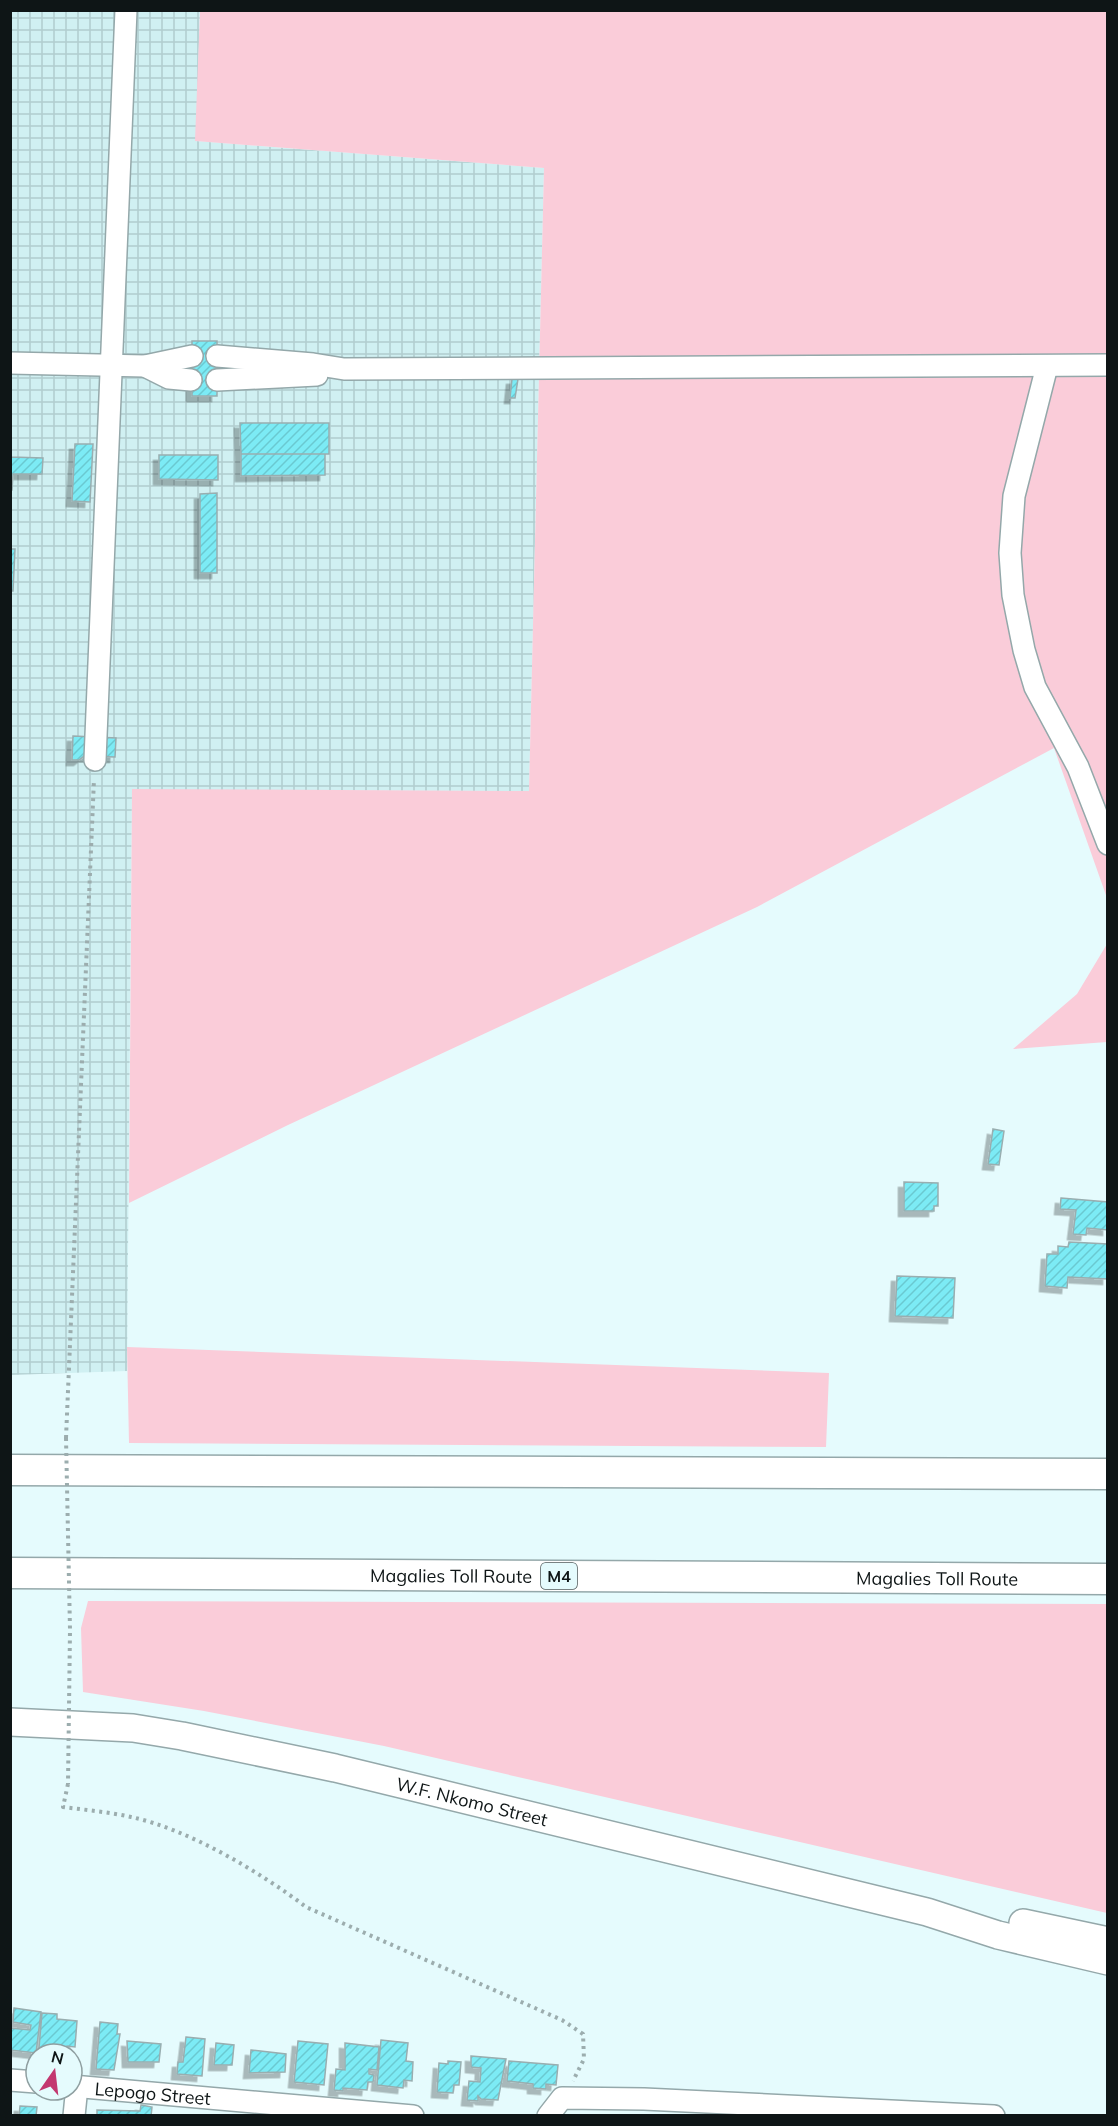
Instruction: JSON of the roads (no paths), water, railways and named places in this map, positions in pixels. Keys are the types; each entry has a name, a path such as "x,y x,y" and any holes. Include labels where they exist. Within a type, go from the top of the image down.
{"highway":[{"path":"10,1470 1107,1474"},
{"name":"Magalies Toll Route","path":"10,1573 1107,1579"}],"main road":[{"name":"W.F. Nkomo Street","path":"10,1722 133,1728 334,1768 927,1912 990,1933 1107,1961"},
{"name":"W.F. Nkomo Street","path":"927,1912 952,1911 990,1917 1107,1941"}],"street":[{"path":"95,760 126,10"},
{"path":"10,363 145,366 192,356"},
{"path":"217,356 314,364 344,369 1107,365"},
{"path":"145,366 169,378 191,380"},
{"path":"1047,366 1014,496 1010,553 1013,595 1024,650 1035,687 1078,767 1107,844"},
{"path":"217,380 318,375 344,369"},
{"name":"Lepogo Street","path":"84,2087 227,2108 413,2115"},
{"path":"548,2115 562,2098 994,2115"}]}
